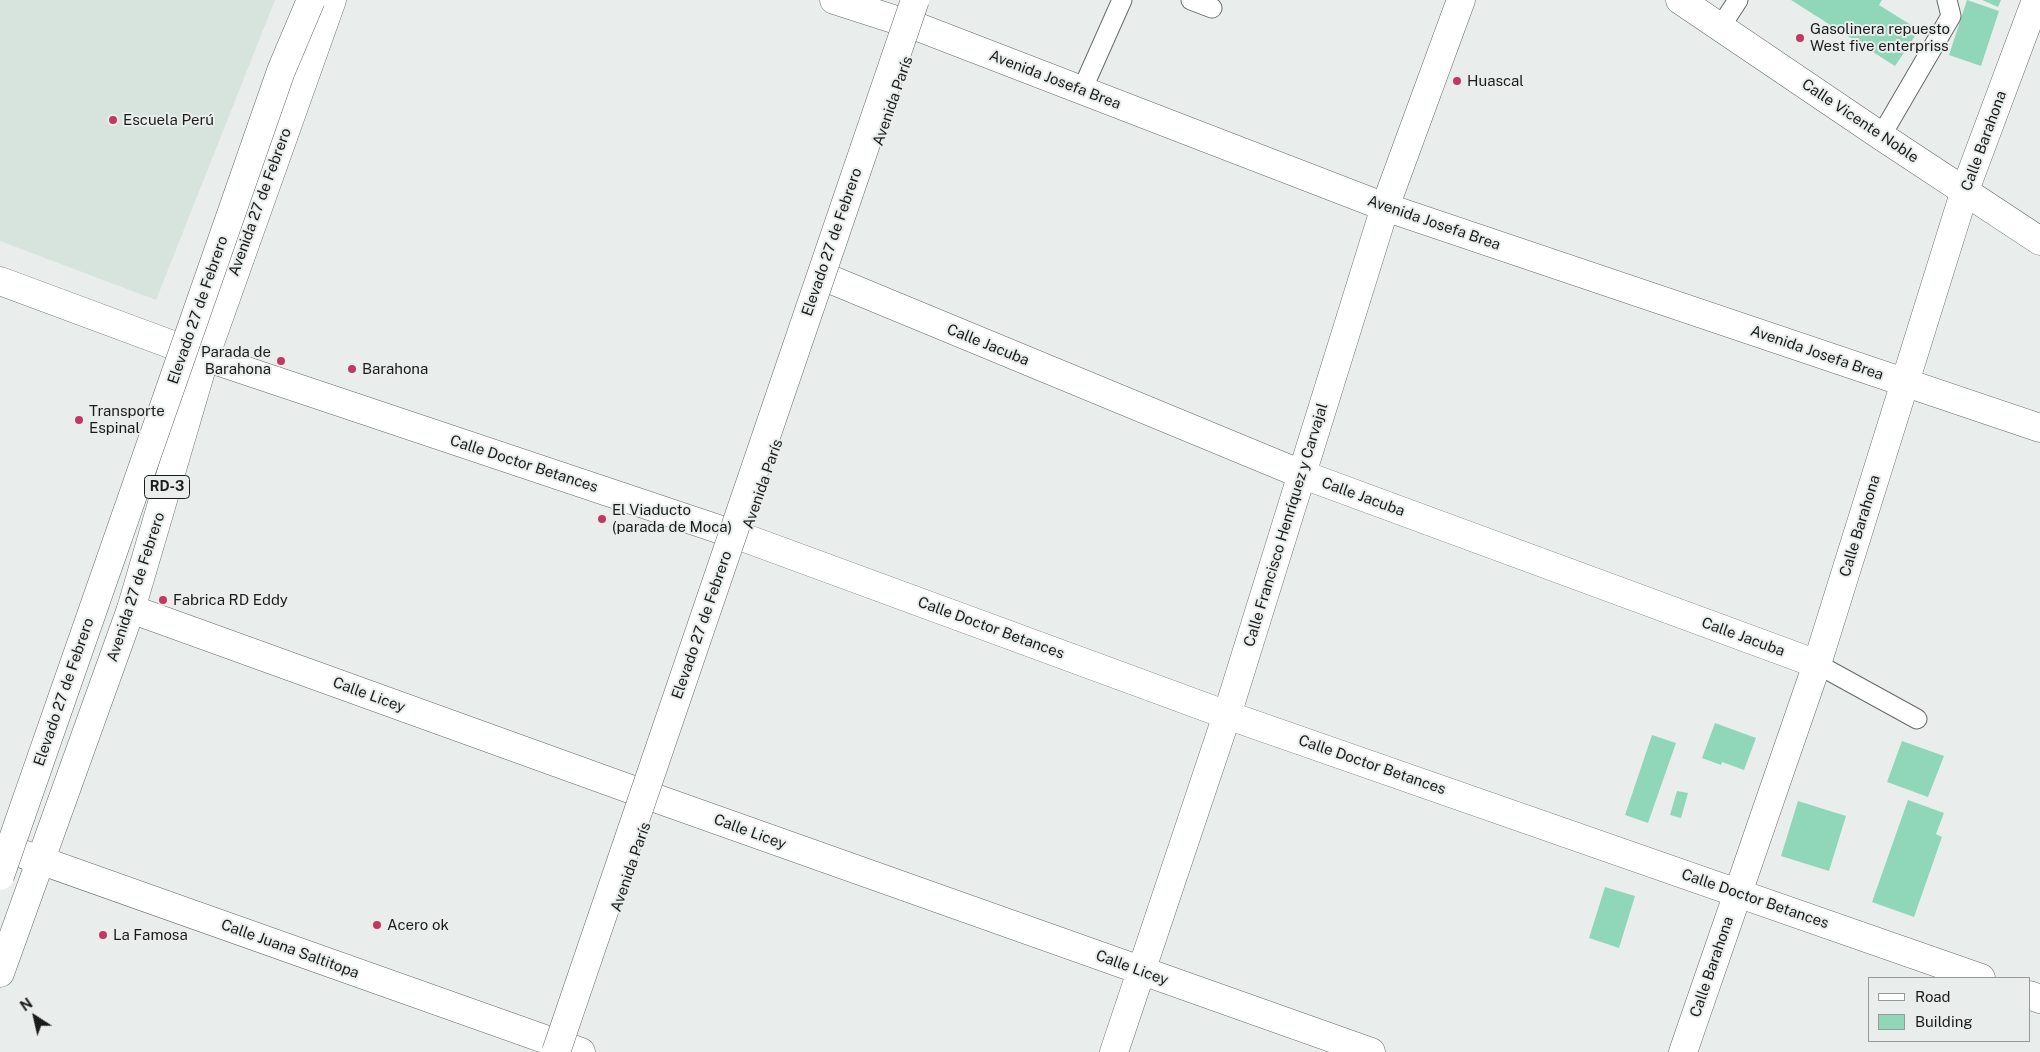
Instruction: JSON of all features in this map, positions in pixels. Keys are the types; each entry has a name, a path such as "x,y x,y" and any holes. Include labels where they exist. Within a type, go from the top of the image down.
{"main road":[{"name":"Elevado 27 de Febrero","path":"0,876 281,71 311,0"},
{"name":"Avenida 27 de Febrero","path":"0,973 132,609 205,357 332,0"},
{"name":"Avenida Josefa Brea","path":"834,0 918,26 1385,207 2040,428"},
{"name":"Elevado 27 de Febrero","path":"567,1051 915,0"},
{"name":"Avenida París","path":"567,1051 745,538 928,0"},
{"name":"Calle Francisco Henríquez y Carvajal","path":"1114,1052 1227,715 1385,207 1461,0"},
{"name":"Calle Vicente Noble","path":"1680,0 2040,241"},
{"name":"Calle Barahona","path":"1682,1052 1817,664 1965,190 2036,0"},
{"name":"Calle Jacuba","path":"832,280 1301,474 1817,664"},
{"name":"Calle Doctor Betances","path":"0,282 205,357 745,538 1227,715 1978,977"},
{"name":"Calle Licey","path":"132,609 655,798 1370,1052"},
{"name":"Calle Juana Saltitopa","path":"0,846 567,1051"}],"lane":[{"path":"1082,90 1122,0"},
{"path":"1191,0 1212,8"},
{"path":"1720,26 1738,0"},
{"path":"1881,136 1951,16 1947,0"},
{"path":"1817,664 1917,719"}],"shaded area":[{"name":"Escuela Perú","path":"0,0 275,0 156,300 0,241"}],"building":[{"path":"1791,0 1882,0 1879,5 1919,30 1895,66"},
{"path":"1967,0 1999,11 1981,66 1949,55"},
{"path":"1982,0 2001,0 1998,7"},
{"path":"1715,723 1756,738 1744,770 1722,762 1721,765 1702,758"},
{"path":"1652,735 1676,743 1648,823 1625,815"},
{"path":"1902,741 1944,756 1928,797 1887,782"},
{"path":"1677,791 1688,793 1681,818 1670,815"},
{"path":"1908,800 1944,813 1936,834 1942,837 1914,917 1872,902"},
{"path":"1798,801 1846,816 1829,871 1781,856"},
{"path":"1605,887 1635,896 1619,948 1589,938"}],"place":[{"name":"Gasolinera repuesto West five enterpriss","path":"1800,38"},
{"name":"Huascal","path":"1457,81"},
{"name":"Escuela Perú","path":"113,120"},
{"name":"Parada de Barahona","path":"281,361"},
{"name":"Barahona","path":"352,369"},
{"name":"Transporte Espinal","path":"79,420"},
{"name":"El Viaducto (parada de Moca)","path":"602,519"},
{"name":"Fabrica RD Eddy","path":"163,600"},
{"name":"Acero ok","path":"377,925"},
{"name":"La Famosa","path":"103,935"}]}
